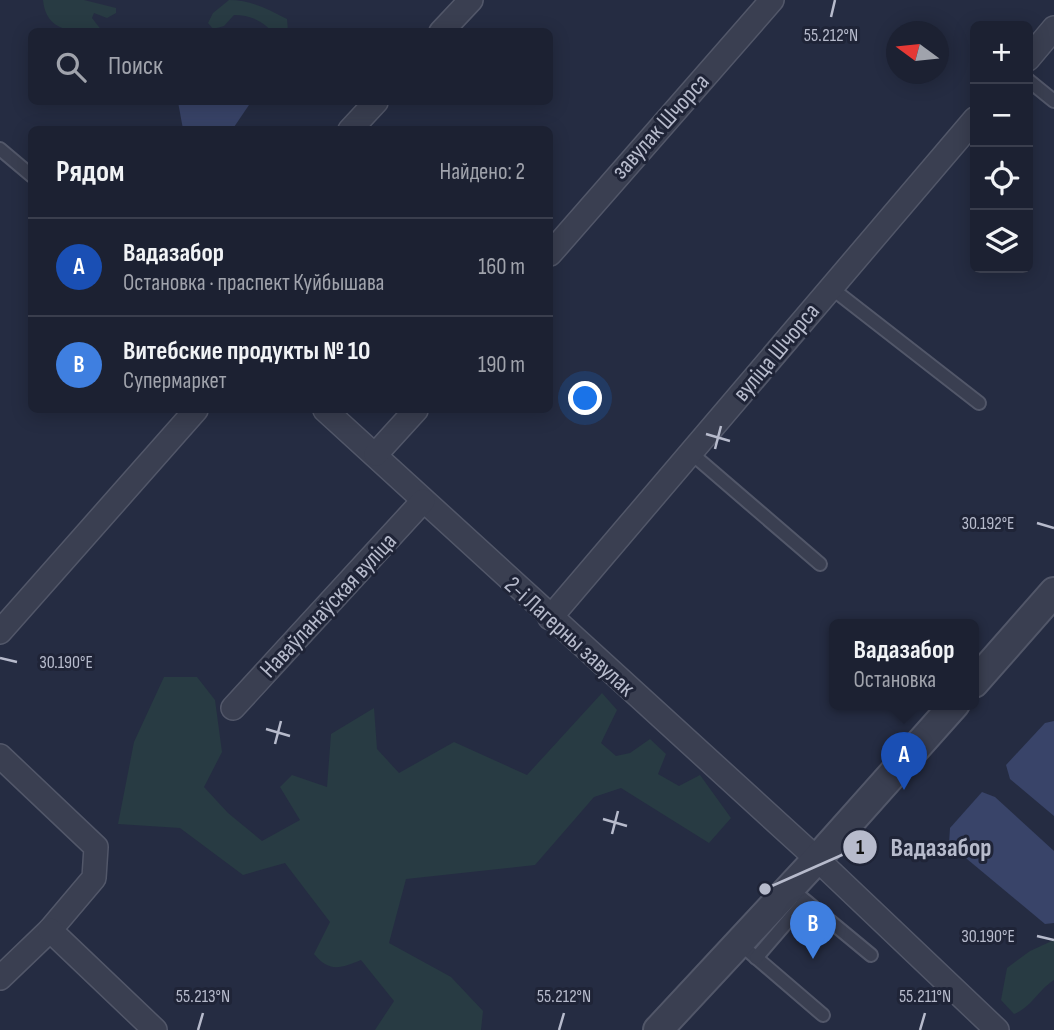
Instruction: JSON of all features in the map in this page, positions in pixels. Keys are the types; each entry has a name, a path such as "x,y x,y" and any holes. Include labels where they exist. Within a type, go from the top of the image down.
{"street":[{"path":"445,28 471,0"},
{"name":"завулак Шчорса","path":"553,251 772,0"},
{"path":"1033,53 1054,28"},
{"path":"355,126 373,105"},
{"name":"вуліца Шчорса","path":"550,618 970,126"},
{"path":"0,632 193,413"},
{"name":"2-і Лагерны завулак","path":"328,413 817,859 998,1030"},
{"path":"376,454 413,413"},
{"name":"Наваўланаўская вуліца","path":"233,708 423,501"},
{"path":"979,676 1054,592"},
{"path":"658,1030 748,951 798,894 817,859 950,710"},
{"path":"0,756 96,847 94,878 50,930 0,978"},
{"path":"50,930 155,1030"}],"lane":[{"path":"1033,84 1054,101"},
{"path":"0,149 28,173"},
{"path":"830,287 979,403"},
{"path":"691,453 820,564"},
{"path":"798,894 871,955"},
{"path":"748,951 823,1015"}],"shaded area":[{"path":"43,0 84,0 116,8 116,13 107,18 94,13 92,18 100,28 62,28 50,19"},
{"path":"229,0 252,3 287,19 288,28 268,28 254,19 234,15 224,26 212,28 208,23 213,13"},
{"path":"164,677 197,677 215,700 222,752 204,787 228,813 262,841 300,820 280,787 292,775 327,787 331,734 374,708 377,749 399,773 454,742 527,775 602,693 617,710 601,743 616,756 630,753 650,739 666,754 658,774 679,786 700,775 731,818 709,843 621,788 594,797 535,865 406,879 389,943 451,977 483,1011 481,1030 375,1030 394,1001 361,960 336,967 325,964 314,954 330,922 285,863 243,875 180,828 118,824 134,742"},
{"path":"1054,940 1054,980 1014,1014 1001,1000 1007,968 1030,951"}],"water":[{"path":"179,105 249,105 235,126 182,126"},
{"path":"1054,721 1054,816 1010,779 1006,765 1045,723"},
{"path":"982,792 995,797 1054,851 1054,923 1045,924 949,844 950,828"}],"place":[{"name":"Вадазабор","path":"904,790"},
{"name":"Вадазабор","path":"765,889"},
{"name":"Витебские продукты № 10","path":"813,959"}]}
